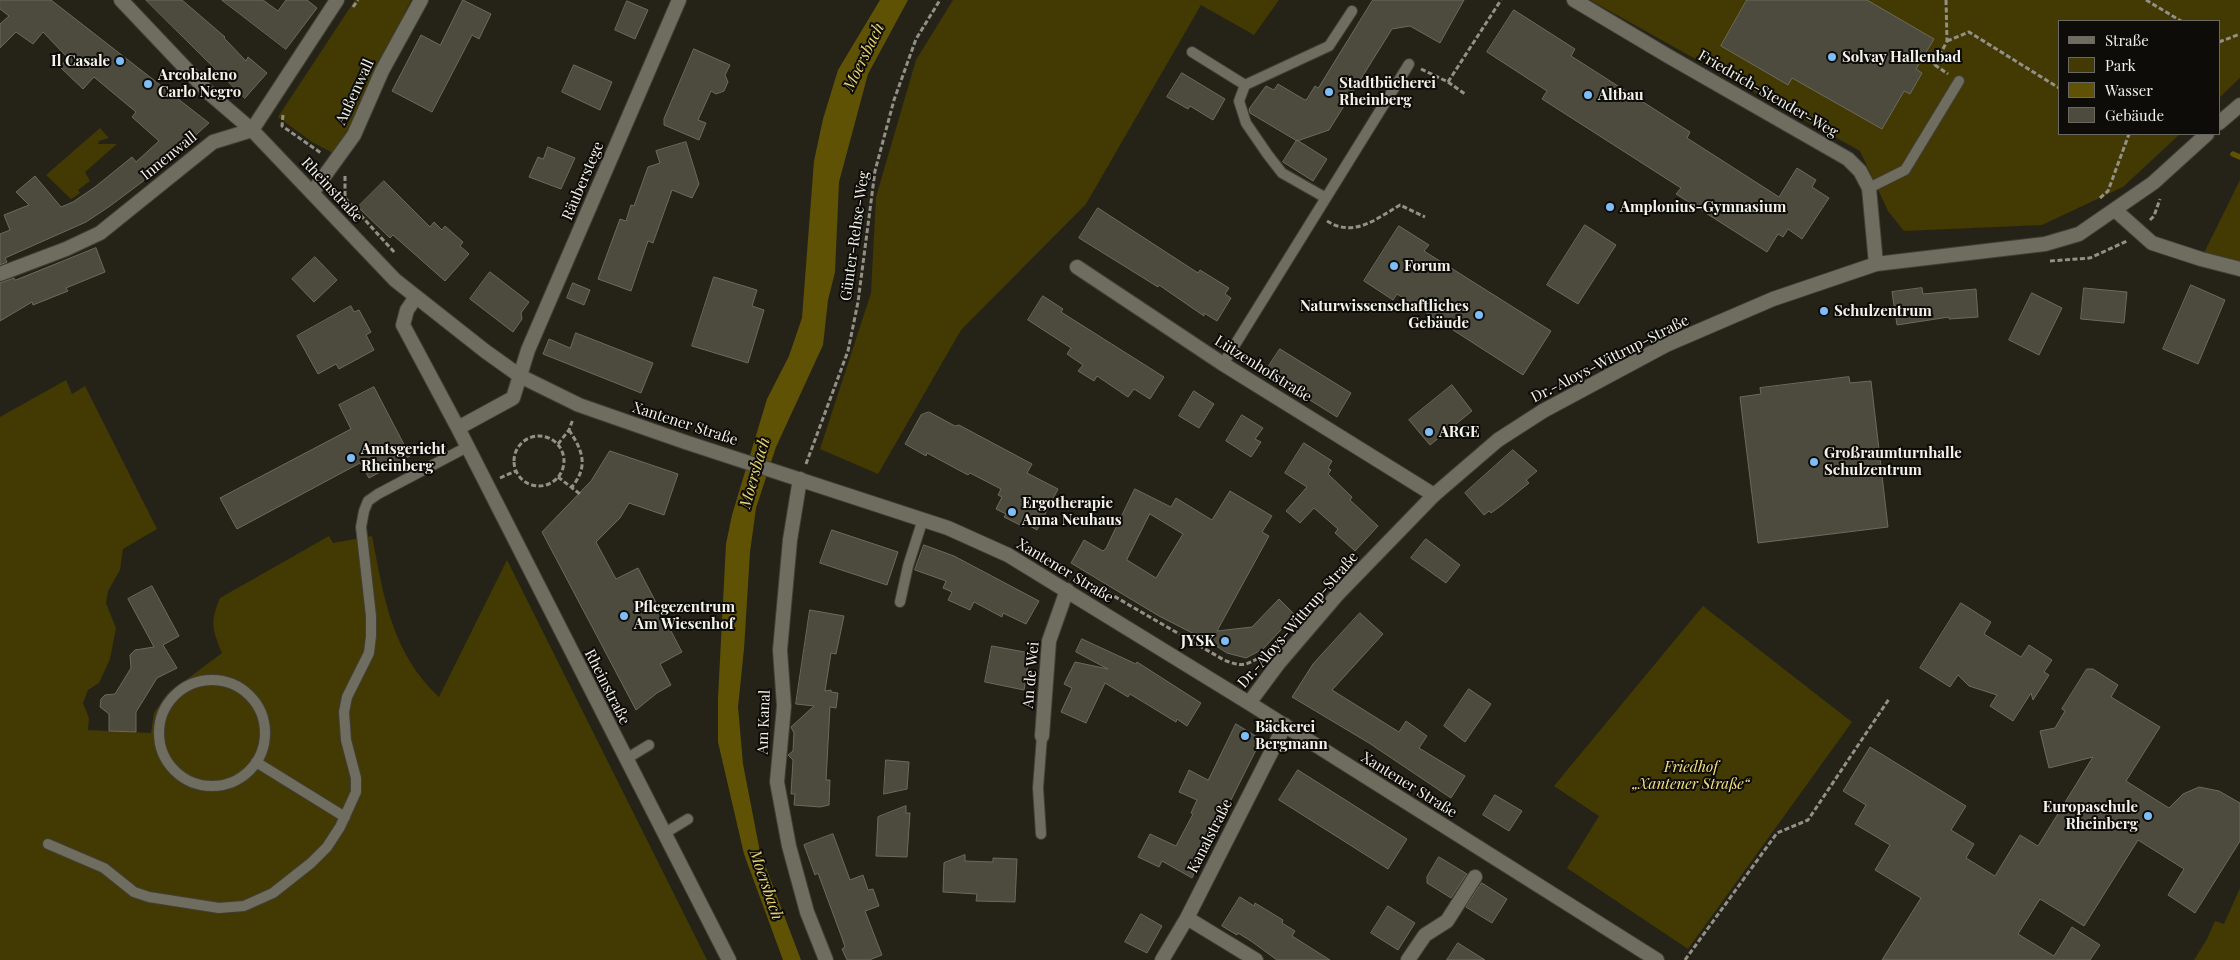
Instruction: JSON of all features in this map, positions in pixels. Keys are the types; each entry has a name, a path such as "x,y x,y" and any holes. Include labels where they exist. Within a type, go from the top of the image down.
{"street":[{"name":"Rheinstraße","path":"121,0 210,94 252,130 389,273 416,297 407,310 402,325 458,428 729,960"},
{"path":"252,130 337,0"},
{"name":"Außenwall","path":"312,193 354,134 382,71 421,0"},
{"name":"Räuberstege","path":"520,376 528,350 679,0"},
{"name":"Friedrich-Stender-Weg","path":"1574,0 1848,159 1860,171 1869,188 1876,264"},
{"path":"2220,122 2240,105"},
{"name":"Innenwall","path":"0,274 66,249 100,233 213,142 252,130"},
{"name":"Dr.-Aloys-Wittrup-Straße","path":"1249,703 1278,664 1337,596 1434,495 1498,440 1542,411 1666,345 1774,299 1876,264 2045,244 2078,234 2152,183 2206,135"},
{"path":"2115,210 2152,243 2202,259 2240,268"},
{"name":"Lützenhofstraße","path":"1077,267 1223,364 1434,495"},
{"name":"Xantener Straße","path":"416,297 484,352 520,376 579,404 685,442 923,519 1008,555 1285,725 1657,960"},
{"path":"458,428 513,398 520,376"},
{"name":"Am Kanal","path":"794,477 780,650 784,706 777,782 794,865 807,912 826,960"},
{"name":"An de Wei","path":"1042,736 1049,641 1067,590"},
{"name":"Kanalstraße","path":"1162,960 1187,918 1285,725"},
{"path":"1409,960 1425,935 1447,921 1475,877"},
{"path":"1187,918 1256,960"}],"lane":[{"path":"1326,198 1282,172 1246,123 1239,101 1245,85 1329,46 1352,11"},
{"path":"1192,52 1245,85"},
{"path":"1223,364 1408,64"},
{"path":"1869,188 1905,170 1959,81"},
{"path":"48,844 92,861 114,875 134,892 149,897 219,908 233,908 273,893 293,878 327,847 345,818 356,792 356,778 346,740 344,712 347,696 369,653 371,636 371,616 361,538 364,511 368,501 378,494 467,447"},
{"path":"900,602 908,566 923,519"},
{"path":"204,680 221,680 237,685 250,695 260,708 265,724 265,740 256,762 249,771 234,782 216,786 197,784 180,776 168,763 160,747 158,728 163,710 174,695 189,684 204,680"},
{"path":"1041,834 1038,788 1042,736"},
{"path":"626,759 649,745"},
{"path":"256,762 345,818"},
{"path":"665,833 688,819"}],"path":[{"path":"353,8 358,0"},
{"name":"Günter-Rehse-Weg","path":"794,477 848,351 858,302 875,171 894,100 916,39 940,0"},
{"path":"1448,82 1501,0"},
{"path":"1946,0 1947,40 1934,65 1959,81"},
{"path":"2146,0 2179,20"},
{"path":"1947,40 1969,32 2058,87"},
{"path":"2220,41 2240,34"},
{"path":"1408,64 1448,82 1465,94"},
{"path":"286,109 282,117 282,126 344,172 346,198 398,257"},
{"path":"2112,195 2096,204 2108,191 2129,135"},
{"path":"2042,262 2090,258 2123,244 2154,216 2158,200 2164,194"},
{"path":"1316,214 1338,228 1362,226 1400,205 1424,217"},
{"path":"558,444 569,430 579,404"},
{"path":"569,430 580,453 582,463 581,476 571,488"},
{"path":"534,436 551,438 558,444 564,461 558,477 550,483 540,486 530,484 521,479 516,471 514,462 519,445 534,436"},
{"path":"558,477 580,494"},
{"path":"1685,960 1777,833 1808,820 1889,699"}],"green space":[{"path":"355,0 411,0 346,134 333,153 312,142 278,117"},
{"path":"953,0 1279,0 1254,35 1201,5 1086,204 961,330 878,474 820,449 871,293 876,197 916,60"},
{"path":"1590,0 2240,0 2240,78 2220,97 2220,20 2058,20 2058,135 2179,135 2123,187 2042,225 1904,231 1888,211 1860,151"},
{"path":"100,128 109,138 99,141 98,144 117,144 85,172 90,181 78,190 80,193 71,199 46,175"},
{"path":"2240,180 2240,269 2201,259"},
{"path":"66,380 72,394 85,386 157,529 123,549 120,570 108,591 106,603 116,628 110,659 99,683 88,690 83,703 89,718 88,730 151,733 154,713 167,694 222,653 214,631 215,613 220,598 329,536 333,543 372,536 392,623 410,661 423,680 439,697 507,560 707,960 0,960 0,417"},
{"name":"Friedhof „Xantener Straße“","path":"1703,606 1852,722 1688,949 1567,868 1599,816 1554,786"},
{"path":"2240,888 2240,960 2194,960 2215,921 2224,924"}],"water":[{"name":"Moersbach","path":"880,0 908,0 868,74 839,182 835,272 828,300 823,345 776,447 756,508 750,552 744,649 738,707 743,764 760,852 801,960 783,960 744,854 718,742 718,698 726,544 732,515 767,399 789,356 802,318 814,161 823,119 838,70"}],"building":[{"path":"0,0 51,0 209,123 154,173 110,206 86,222 5,258 7,262 0,265 0,234 10,230 4,215 29,205 16,192 35,176 61,207 73,202 95,187 132,157 136,162 159,141 132,117 136,112 94,77 83,89 60,67 68,58 43,32 33,44 16,32 0,48 0,24 9,16 0,9"},
{"path":"146,0 182,0 225,37 246,61 248,57 267,73 245,98"},
{"path":"222,0 263,0 278,11 286,0 307,0 317,8 286,49"},
{"path":"463,0 491,14 479,39 472,35 432,112 392,91 421,35 440,45"},
{"path":"1373,0 1464,0 1440,43 1410,26 1392,29 1329,130 1297,141 1250,113 1249,109 1266,86 1274,90 1278,84 1305,100 1307,99 1315,86 1318,88"},
{"name":"Solvay Hallenbad","path":"1747,0 1867,0 1934,39 1916,69 1922,73 1910,94 1904,91 1882,129 1792,78 1788,85 1721,46"},
{"path":"627,1 648,10 635,39 615,30"},
{"path":"1514,10 1575,49 1571,56 1690,132 1687,138 1779,197 1797,168 1816,180 1812,187 1829,198 1802,239 1788,229 1783,237 1778,234 1767,252 1676,194 1681,188 1542,99 1547,91 1487,52"},
{"path":"694,49 730,65 725,75 728,82 724,91 716,94 711,91 698,120 706,123 699,140 664,125 664,119"},
{"path":"574,65 612,82 600,110 562,92"},
{"path":"1182,73 1225,99 1213,120 1190,106 1188,109 1167,97"},
{"path":"1297,140 1327,159 1313,181 1283,162"},
{"path":"686,142 699,184 692,198 672,190 653,243 648,241 631,291 598,279 620,219 626,221 631,205 634,206 648,167 660,163 656,151"},
{"path":"548,147 575,158 561,189 529,177 538,157 543,159"},
{"path":"384,181 430,227 434,222 442,230 445,226 463,242 460,246 469,254 445,281 393,235 390,238 358,207"},
{"path":"1098,208 1198,273 1200,270 1229,288 1225,294 1231,298 1217,321 1204,313 1204,316 1159,285 1158,287 1079,238"},
{"path":"1585,225 1616,245 1578,304 1547,285"},
{"name":"Naturwissenschaftliches Gebäude","path":"1399,226 1429,245 1424,251 1551,331 1523,375 1397,294 1393,300 1364,281"},
{"path":"96,248 105,272 66,288 68,291 33,305 32,302 0,321 0,283 14,278 15,280"},
{"path":"315,257 337,280 314,302 292,279"},
{"path":"490,272 529,302 521,313 522,319 513,332 470,299"},
{"path":"714,277 757,290 752,306 764,310 748,363 692,346"},
{"path":"573,283 590,290 584,305 567,298"},
{"path":"2191,285 2225,300 2198,364 2163,349"},
{"path":"1922,288 1923,294 1976,289 1978,317 1949,319 1949,317 1897,325 1892,292"},
{"path":"2084,288 2127,292 2124,323 2081,319"},
{"path":"2032,293 2062,308 2039,355 2009,340"},
{"path":"1043,296 1063,309 1061,312 1164,377 1150,399 1134,389 1128,397 1097,376 1094,381 1078,371 1083,365 1067,354 1071,348 1028,320"},
{"path":"351,306 354,312 359,310 371,332 366,335 374,350 339,369 336,364 318,374 297,336"},
{"path":"576,333 653,363 641,393 543,354 549,339 570,348"},
{"path":"1280,349 1351,393 1337,417 1265,372"},
{"name":"Großraumturnhalle Schulzentrum","path":"1849,377 1850,383 1871,381 1888,527 1758,543 1740,397 1761,394 1760,388"},
{"path":"1452,385 1472,411 1430,445 1409,420"},
{"name":"Amtsgericht Rheinberg","path":"374,387 410,456 369,478 360,463 237,529 220,498 351,429 339,405"},
{"path":"1194,391 1214,404 1199,428 1179,416"},
{"path":"929,412 955,426 959,425 1032,464 1027,473 1058,489 1037,530 1028,525 1023,527 1004,517 1006,514 996,509 1002,497 998,495 1001,489 970,473 968,475 927,453 926,456 905,444 921,415"},
{"path":"1242,415 1263,428 1255,439 1261,442 1251,457 1226,441"},
{"path":"1304,443 1332,461 1328,468 1331,470 1328,474 1352,497 1350,500 1378,526 1355,551 1335,533 1338,529 1314,508 1300,523 1286,511 1307,487 1285,473"},
{"path":"1513,450 1537,471 1526,480 1529,483 1491,513 1489,511 1484,515 1465,493"},
{"name":"Pflegezentrum Am Wiesenhof","path":"610,451 678,474 664,515 629,503 620,518 596,542 616,579 638,568 682,652 660,664 671,685 657,693 636,710 542,532 591,481"},
{"path":"1135,489 1171,507 1176,498 1212,520 1230,491 1272,516 1262,532 1269,536 1217,631 1252,627 1279,599 1295,615 1263,649 1246,658 1227,653 1210,642 1159,616 1071,563 1084,540 1103,551","holes":["1150,514 1183,534 1156,578 1127,560"]},
{"path":"832,530 898,552 887,585 820,563"},
{"path":"1426,539 1460,565 1446,583 1411,558"},
{"path":"924,545 954,556 1039,601 1026,624 1003,613 1002,617 974,602 970,610 948,600 952,592 943,588 946,581 915,570"},
{"path":"152,586 179,636 163,645 177,668 157,678 136,712 136,732 109,731 109,714 100,707 101,699 105,695 115,694 131,668 130,655 135,650 154,647 128,599"},
{"path":"1961,603 1991,622 1984,634 2021,657 2029,645 2052,660 2044,672 2049,675 2033,700 2031,693 2013,721 1990,706 1997,695 1969,686 1958,675 1950,687 1920,668"},
{"path":"810,610 844,616 836,654 831,653 825,691 831,690 831,692 838,693 836,708 830,707 826,780 830,780 829,805 820,807 794,805 795,794 791,794 793,760 788,755 793,751 794,733 791,727 814,706 796,704"},
{"path":"1360,613 1383,634 1332,690 1399,732 1406,721 1427,736 1419,748 1465,776 1451,798 1369,743 1292,697 1313,664"},
{"path":"1082,639 1136,664 1137,662 1201,703 1187,726 1177,719 1176,722 1130,694 1128,697 1105,683 1086,723 1061,712 1072,688 1064,684 1075,662 1108,669 1076,652"},
{"path":"992,646 1030,653 1024,690 985,682"},
{"name":"Europaschule Rheinberg","path":"2087,669 2093,669 2118,685 2111,697 2160,727 2126,781 2169,808 2183,794 2199,787 2219,791 2240,803 2240,841 2195,913 2168,895 2184,869 2138,840 2084,926 2040,899 2018,934 2054,956 2072,927 2100,945 2090,960 1882,960 1921,898 1875,870 1890,845 1855,824 1866,805 1843,791 1870,747 1966,806 1951,830 1974,844 1966,858 1995,876 2020,835 2038,846 2093,757 2049,768 2040,731 2055,728 2065,711 2062,709"},
{"path":"1469,689 1491,704 1465,742 1444,726"},
{"path":"1236,724 1257,737 1259,744 1192,878 1162,861 1159,867 1138,857 1150,834 1176,846 1193,814 1191,813 1197,800 1179,792 1189,770 1208,780"},
{"path":"886,760 909,762 907,789 884,794"},
{"path":"1298,770 1407,839 1388,869 1279,800"},
{"path":"1495,795 1522,811 1509,831 1483,815"},
{"path":"906,806 906,813 910,813 907,857 876,856 878,817"},
{"path":"833,834 850,880 863,875 868,890 873,889 879,906 865,911 882,955 869,960 847,960 842,949 845,947 842,938 818,873 815,875 804,845"},
{"path":"965,855 965,861 993,862 993,858 1017,859 1015,902 976,901 977,894 943,892 944,863"},
{"path":"1439,857 1467,874 1451,898 1427,883 1427,877"},
{"path":"1482,883 1507,899 1492,923 1466,907"},
{"path":"1240,897 1254,906 1255,903 1283,920 1282,923 1295,931 1292,936 1330,960 1277,960 1251,941 1222,926"},
{"path":"1388,906 1415,923 1398,950 1371,933"},
{"path":"1141,914 1162,926 1147,953 1125,942"},
{"path":"1458,943 1485,960 1447,960"}],"waterway":[{"path":"2233,154 2240,157"}],"place":[{"name":"Solvay Hallenbad","path":"1832,57"},
{"name":"Il Casale","path":"120,61"},
{"name":"Arcobaleno Carlo Negro","path":"148,84"},
{"name":"Stadtbücherei Rheinberg","path":"1329,92"},
{"name":"Altbau","path":"1588,95"},
{"name":"Amplonius-Gymnasium","path":"1610,207"},
{"name":"Forum","path":"1394,266"},
{"name":"Schulzentrum","path":"1824,311"},
{"name":"Naturwissenschaftliches Gebäude","path":"1479,315"},
{"name":"ARGE","path":"1429,432"},
{"name":"Amtsgericht Rheinberg","path":"351,458"},
{"name":"Großraumturnhalle Schulzentrum","path":"1814,462"},
{"name":"Ergotherapie Anna Neuhaus","path":"1012,512"},
{"name":"Pflegezentrum Am Wiesenhof","path":"624,616"},
{"name":"JYSK","path":"1225,641"},
{"name":"Bäckerei Bergmann","path":"1245,736"},
{"name":"Europaschule Rheinberg","path":"2148,816"}]}
